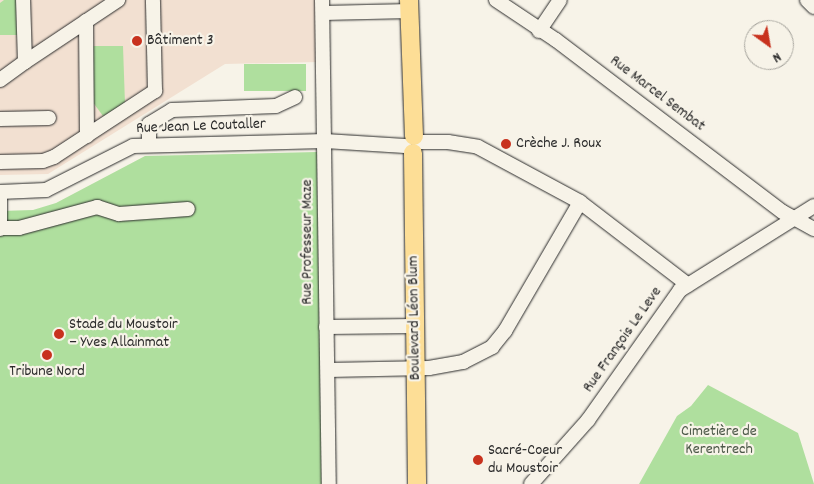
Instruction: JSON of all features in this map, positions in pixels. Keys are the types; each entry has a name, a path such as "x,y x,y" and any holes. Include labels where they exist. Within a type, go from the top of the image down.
{"main road":[{"name":"Boulevard Léon Blum","path":"411,4 417,484"}],"street":[{"path":"23,0 25,62"},
{"path":"0,80 118,0"},
{"path":"0,162 43,161 87,136 155,91 153,0"},
{"name":"Rue Marcel Sembat","path":"496,0 539,31 556,40 796,218 814,229"},
{"path":"539,31 560,0"},
{"path":"807,0 814,7"},
{"path":"322,6 411,4"},
{"name":"Rue Professeur Maze","path":"322,6 329,484"},
{"path":"86,21 87,136"},
{"path":"150,144 149,124 172,110 276,106 294,97"},
{"path":"0,119 49,118"},
{"name":"Rue Jean Le Coutaller","path":"0,192 46,190 116,152 150,144 325,141 413,144 448,142 478,148 580,202 688,285"},
{"path":"0,196 1,228 19,228 97,207 120,214 188,209"},
{"path":"328,370 416,368 463,362 492,347 505,332 580,202"},
{"name":"Rue François Le Leve","path":"531,484 588,420 662,314 688,285 814,206"},
{"path":"326,326 415,326"}],"shaded area":[{"path":"0,0 317,0 318,62 225,64 48,174 0,175"}],"green space":[{"path":"4,0 16,0 17,35 0,35 0,3"},
{"path":"91,46 123,46 125,104 103,116 92,101"},
{"path":"244,64 306,64 306,91 244,91"},
{"path":"317,152 322,484 0,484 0,211 33,210 56,203 145,156"},
{"name":"Cimetière de Kerentrech","path":"708,385 798,433 814,484 639,484 677,416 691,406"}],"place":[{"name":"Bâtiment 3","path":"137,41"},
{"name":"Crèche J. Roux","path":"506,144"},
{"name":"Stade du Moustoir – Yves Allainmat","path":"59,334"},
{"name":"Tribune Nord","path":"47,355"},
{"name":"Sacré-Coeur du Moustoir","path":"478,460"}]}
